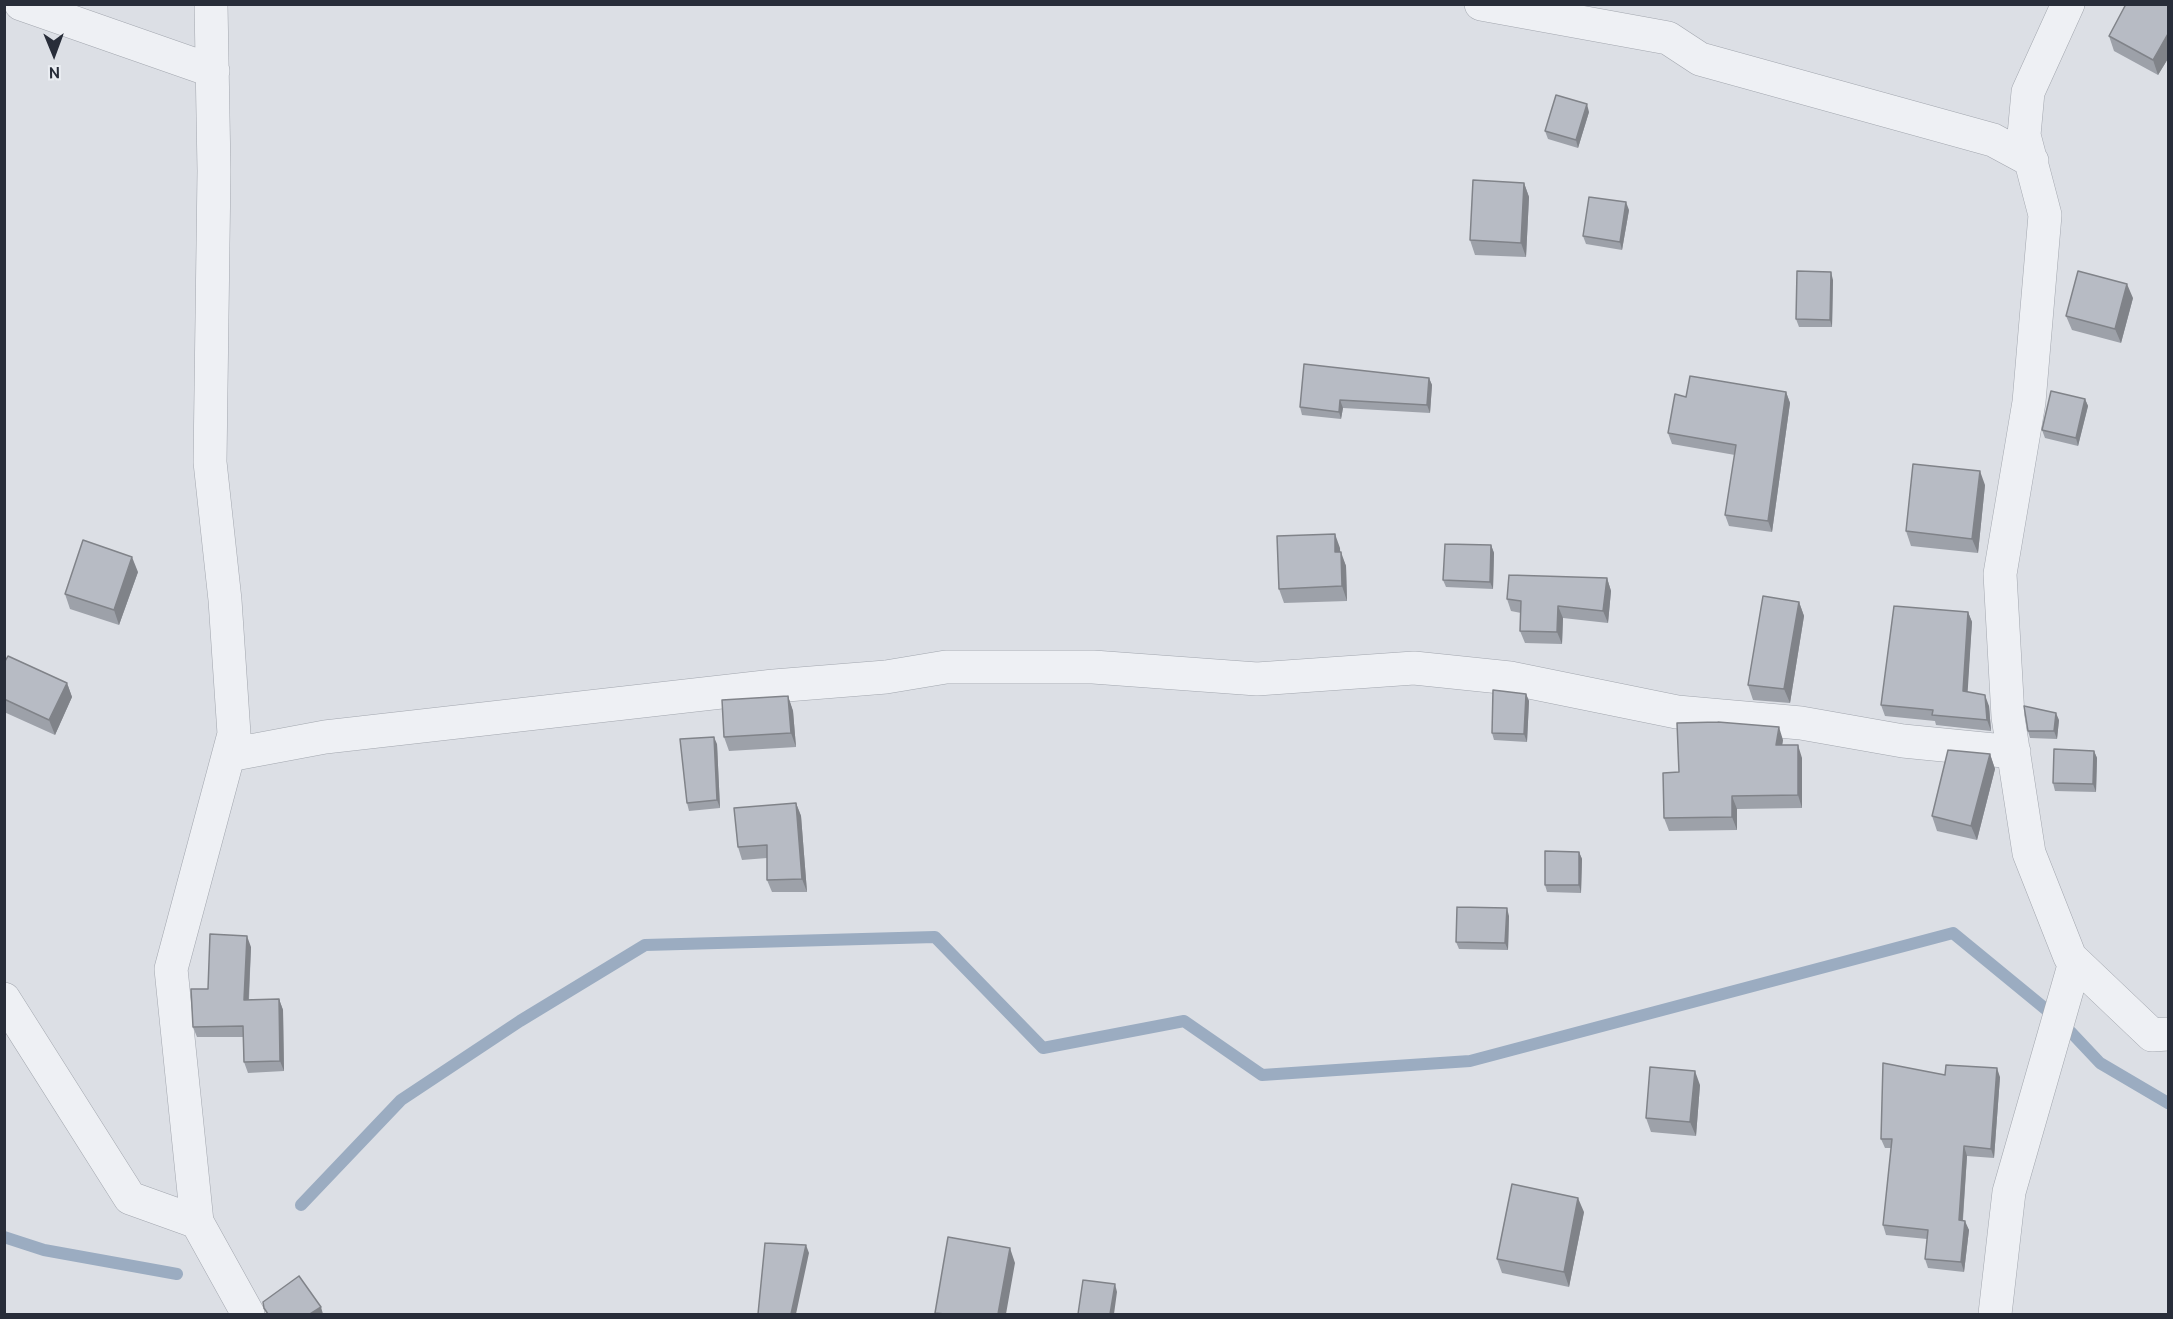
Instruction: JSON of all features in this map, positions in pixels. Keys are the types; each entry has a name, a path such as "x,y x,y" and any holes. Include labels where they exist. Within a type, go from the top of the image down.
{"street":[{"path":"21,4 213,71"},
{"path":"1481,4 1668,38 1700,59 1993,140 2032,161"},
{"path":"2068,4 2028,92 2024,135 2045,215 2029,402 2000,574 2008,717 2029,853 2070,957 2152,1035 2169,1034"},
{"path":"217,11 213,71 210,462 225,600 234,734 171,969 197,1222 248,1314"},
{"path":"229,755 325,737 774,686 886,677 946,667 1093,667 1257,679 1414,668 1510,678 1677,712 1801,723 1903,741 2014,752"},
{"path":"1995,1314 2009,1192 2075,962"},
{"path":"4,999 130,1198 197,1222"}],"building":[{"path":"2126,4 2169,4 2169,32 2153,60 2109,36"},
{"path":"1556,95 1587,104 1576,140 1545,131"},
{"path":"1473,180 1524,183 1521,243 1470,240"},
{"path":"1589,197 1626,202 1620,242 1583,236"},
{"path":"1797,271 1831,272 1830,320 1796,319"},
{"path":"2078,271 2127,284 2115,329 2066,316"},
{"path":"1304,364 1429,378 1427,405 1340,400 1339,412 1300,407"},
{"path":"1690,376 1786,392 1768,521 1725,515 1736,445 1668,433 1675,394 1686,397"},
{"path":"2051,391 2085,399 2076,438 2042,430"},
{"path":"1913,464 1980,471 1972,539 1906,531"},
{"path":"1335,534 1335,552 1341,552 1342,586 1279,589 1277,536"},
{"path":"83,540 132,557 114,610 65,594"},
{"path":"1445,544 1491,545 1490,582 1443,580"},
{"path":"1509,575 1607,578 1603,611 1558,606 1557,632 1520,631 1521,601 1507,599"},
{"path":"1763,596 1799,602 1784,689 1748,685"},
{"path":"1894,606 1968,612 1963,691 1985,695 1987,720 1932,715 1933,710 1881,705"},
{"path":"8,656 67,683 49,720 4,699 4,663"},
{"path":"1493,690 1526,694 1524,734 1492,733"},
{"path":"788,696 791,733 724,737 722,700"},
{"path":"2024,706 2056,713 2054,731 2028,731"},
{"path":"1718,722 1779,727 1776,745 1798,745 1798,795 1732,796 1732,817 1664,818 1663,773 1679,772 1677,723"},
{"path":"714,737 717,800 687,803 680,739"},
{"path":"2054,749 2094,751 2093,784 2053,783"},
{"path":"1948,750 1990,754 1971,826 1932,816"},
{"path":"796,803 802,879 767,880 767,845 738,847 734,808"},
{"path":"1545,851 1579,852 1579,885 1545,885"},
{"path":"1457,907 1507,908 1505,943 1456,942"},
{"path":"210,934 247,936 244,1000 279,999 280,1061 244,1062 243,1026 193,1027 191,989 208,989"},
{"path":"1883,1063 1945,1075 1946,1065 1997,1068 1991,1149 1964,1146 1959,1220 1965,1221 1961,1262 1925,1259 1928,1230 1883,1225 1892,1139 1881,1139"},
{"path":"1650,1067 1695,1071 1690,1122 1646,1118"},
{"path":"1512,1184 1578,1198 1564,1272 1497,1259"},
{"path":"948,1237 1010,1248 998,1314 935,1313"},
{"path":"765,1243 806,1245 791,1314 758,1314"},
{"path":"299,1276 321,1307 310,1314 268,1314 263,1302"},
{"path":"1083,1280 1115,1284 1110,1314 1078,1314"}],"waterway":[{"path":"301,1205 401,1100 520,1021 645,945 935,937 1043,1048 1184,1021 1262,1075 1470,1061 1953,933 2048,1011"},
{"path":"2067,1028 2100,1063 2168,1103"},
{"path":"4,1237 44,1250 177,1274"}]}
